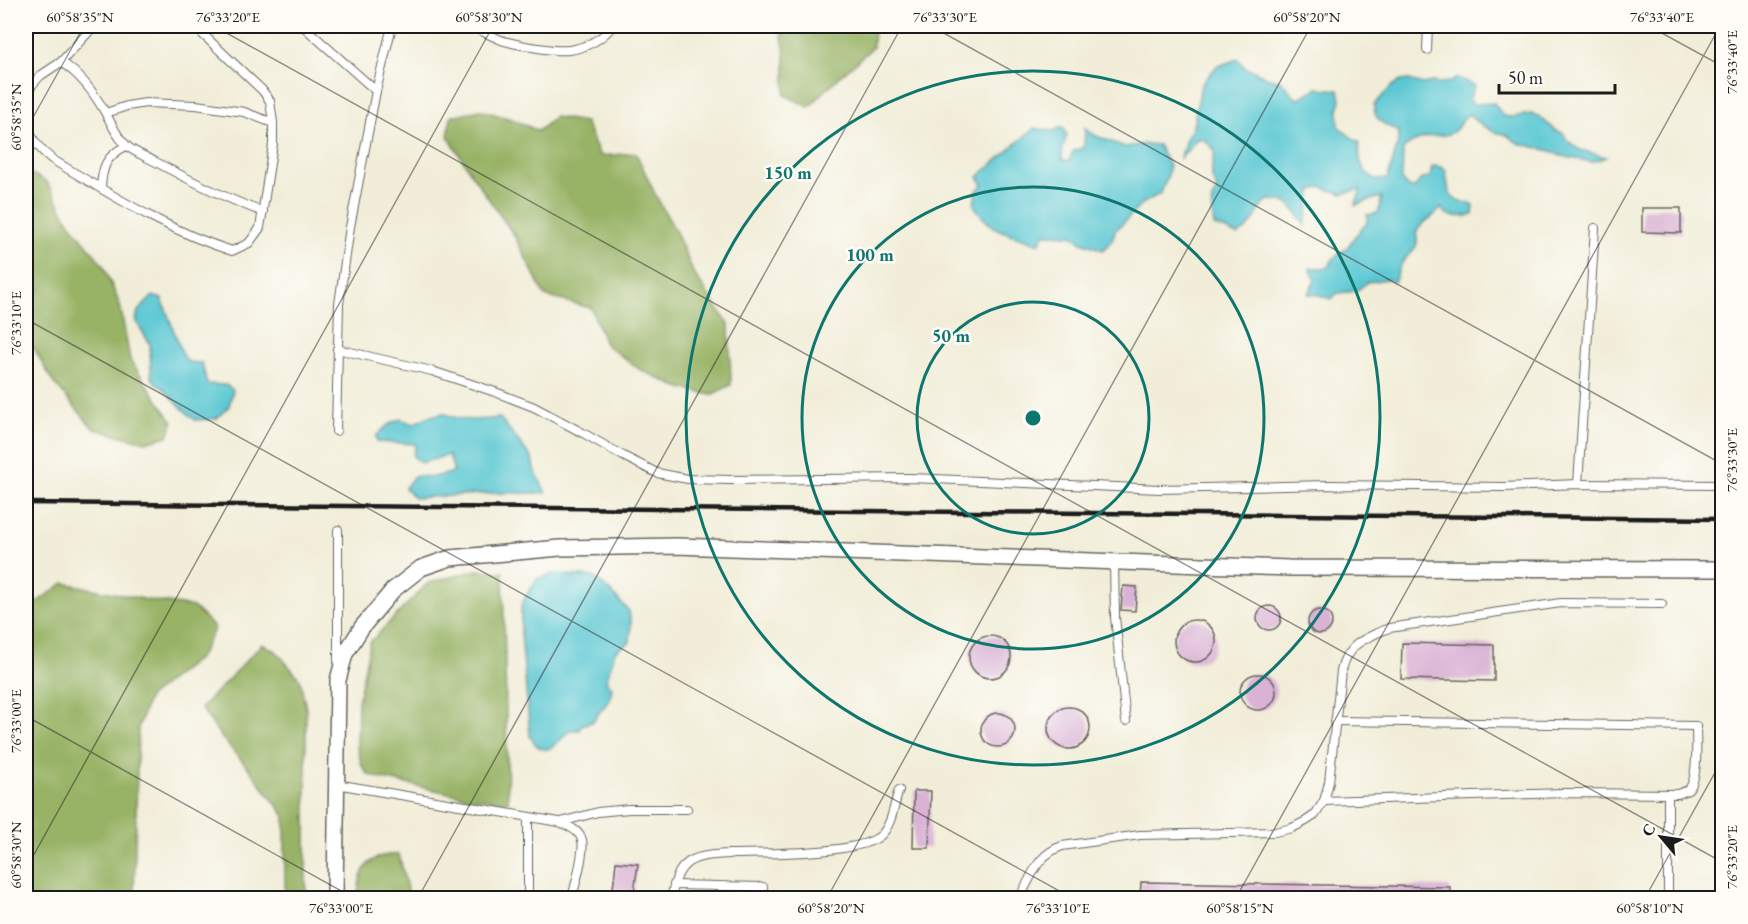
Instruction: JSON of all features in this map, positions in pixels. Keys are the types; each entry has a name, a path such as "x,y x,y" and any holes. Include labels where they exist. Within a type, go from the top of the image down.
{"street":[{"path":"334,898 338,680 345,654 362,627 393,590 421,568 450,558 560,548 677,546 1301,568 1722,569"}],"lane":[{"path":"26,97 40,76 61,62 94,26"},
{"path":"26,124 33,139 44,153 123,203 208,244 232,251 249,243 260,228 263,212 273,144 270,101 262,90 194,26"},
{"path":"303,26 376,91"},
{"path":"336,431 339,304 376,91 392,26"},
{"path":"470,26 503,40 541,48 568,50 589,45 612,26"},
{"path":"1427,50 1428,26"},
{"path":"61,62 71,68 86,84 126,146 178,175 263,212"},
{"path":"106,113 146,103 196,105 244,112 273,123"},
{"path":"100,188 102,170 117,151 126,146"},
{"path":"1578,484 1595,228"},
{"path":"337,350 432,371 495,392 534,407 657,473 688,479 912,478 1160,489 1329,485 1505,487 1578,484 1722,485"},
{"path":"338,530 338,680"},
{"path":"1114,563 1115,617 1126,721"},
{"path":"1019,898 1043,856 1062,846 1140,835 1275,832 1292,828 1306,821 1315,814 1324,801 1329,782 1343,662 1349,651 1359,642 1389,628 1562,603 1662,604"},
{"path":"1324,801 1565,793 1678,794 1687,790 1692,784 1694,775 1696,726 1335,721"},
{"path":"336,784 559,822 576,831 582,839 582,850 572,898"},
{"path":"671,898 683,866 700,857 814,851 864,844 874,840 889,824 899,790"},
{"path":"1668,794 1668,898"},
{"path":"559,822 598,812 629,808 687,809"},
{"path":"528,818 528,898"},
{"path":"674,885 763,887"}],"green space":[{"path":"775,26 874,26 873,47 809,107 785,95 785,55 781,30"},
{"path":"480,110 512,119 538,131 555,117 585,122 600,156 636,153 677,234 694,274 729,325 731,385 711,395 677,387 639,369 605,344 591,308 545,296 514,235 448,136 451,116"},
{"path":"26,171 47,182 70,223 103,265 120,305 130,360 173,422 168,436 145,442 94,429 53,382 26,334"},
{"path":"477,570 503,572 508,802 473,798 368,774 362,766 357,747 358,701 370,642 428,583"},
{"path":"64,583 193,607 215,628 200,657 149,697 138,728 134,898 26,898 26,610"},
{"path":"262,644 276,651 300,679 306,709 306,898 285,898 285,816 222,738 201,708"},
{"path":"399,854 409,898 358,898 360,880 369,864 379,857"}],"water":[{"path":"1238,59 1245,68 1281,81 1297,99 1317,88 1339,90 1341,100 1338,109 1339,127 1359,142 1360,160 1364,171 1377,180 1387,179 1399,132 1378,119 1374,105 1392,86 1409,80 1422,84 1451,82 1455,79 1464,80 1475,86 1469,99 1473,104 1494,103 1503,116 1531,114 1539,116 1556,131 1563,133 1567,140 1580,150 1606,157 1592,162 1561,156 1551,151 1518,143 1505,134 1494,132 1475,121 1469,114 1451,133 1422,138 1403,149 1402,181 1408,187 1415,188 1420,180 1430,177 1432,167 1445,169 1452,197 1474,206 1473,215 1451,216 1441,208 1424,222 1416,233 1416,247 1402,263 1394,282 1387,279 1368,282 1356,291 1338,293 1331,299 1308,294 1315,280 1310,268 1327,268 1367,223 1367,215 1378,213 1382,197 1355,206 1361,189 1342,194 1322,187 1312,190 1305,226 1298,214 1287,203 1268,200 1252,223 1237,235 1214,226 1211,203 1217,191 1212,177 1215,151 1206,141 1198,138 1180,159 1186,139 1193,127 1201,85 1216,67"},
{"path":"1062,127 1067,135 1062,159 1069,161 1073,151 1084,147 1085,128 1096,136 1125,147 1158,145 1169,166 1161,193 1142,204 1115,231 1112,240 1103,250 1082,242 1072,235 1044,234 1039,244 995,227 987,222 974,205 976,192 983,184 978,177 1034,128 1053,131"},
{"path":"153,296 162,299 183,355 188,362 202,363 207,384 226,385 233,390 229,406 216,419 195,420 163,388 156,384 151,376 150,344 136,321 138,311"},
{"path":"443,413 463,419 500,418 532,458 534,469 546,493 498,493 414,498 405,488 414,476 433,477 454,472 449,455 421,463 413,456 416,444 377,442 376,436 388,425 401,419 413,424"},
{"path":"553,574 594,577 629,611 631,623 630,642 615,651 606,682 612,687 610,699 592,722 581,725 580,730 570,730 555,745 545,749 535,744 530,736 521,634 521,607 537,579"}],"building":[{"path":"1642,208 1681,208 1681,233 1642,232"},
{"path":"1123,586 1137,587 1135,611 1121,610"},
{"path":"1269,606 1278,609 1281,618 1278,627 1269,630 1260,627 1257,618 1260,609"},
{"path":"1320,610 1329,613 1332,622 1329,631 1320,634 1311,631 1308,622 1311,613"},
{"path":"1195,620 1203,621 1210,626 1215,633 1215,649 1210,656 1203,661 1195,662 1187,661 1180,656 1175,649 1174,641 1175,633 1180,626 1187,621"},
{"path":"990,636 998,637 1005,642 1010,649 1010,665 1005,672 998,677 990,678 982,677 975,672 970,665 969,657 970,649 975,642 982,637"},
{"path":"1402,643 1494,645 1494,681 1401,679"},
{"path":"1258,674 1271,679 1276,692 1271,705 1258,710 1245,705 1240,692 1245,679"},
{"path":"1069,707 1077,708 1084,713 1089,720 1089,736 1084,743 1077,748 1069,749 1061,748 1054,743 1049,736 1048,728 1049,720 1054,713 1061,708"},
{"path":"998,713 1010,718 1015,730 1010,742 998,747 986,742 981,730 986,718"},
{"path":"914,791 931,791 929,848 913,848"},
{"path":"616,862 638,864 634,892 613,889"},
{"path":"1141,882 1450,887 1450,898 1140,898"}],"railway":[{"path":"26,503 1722,519"}]}
